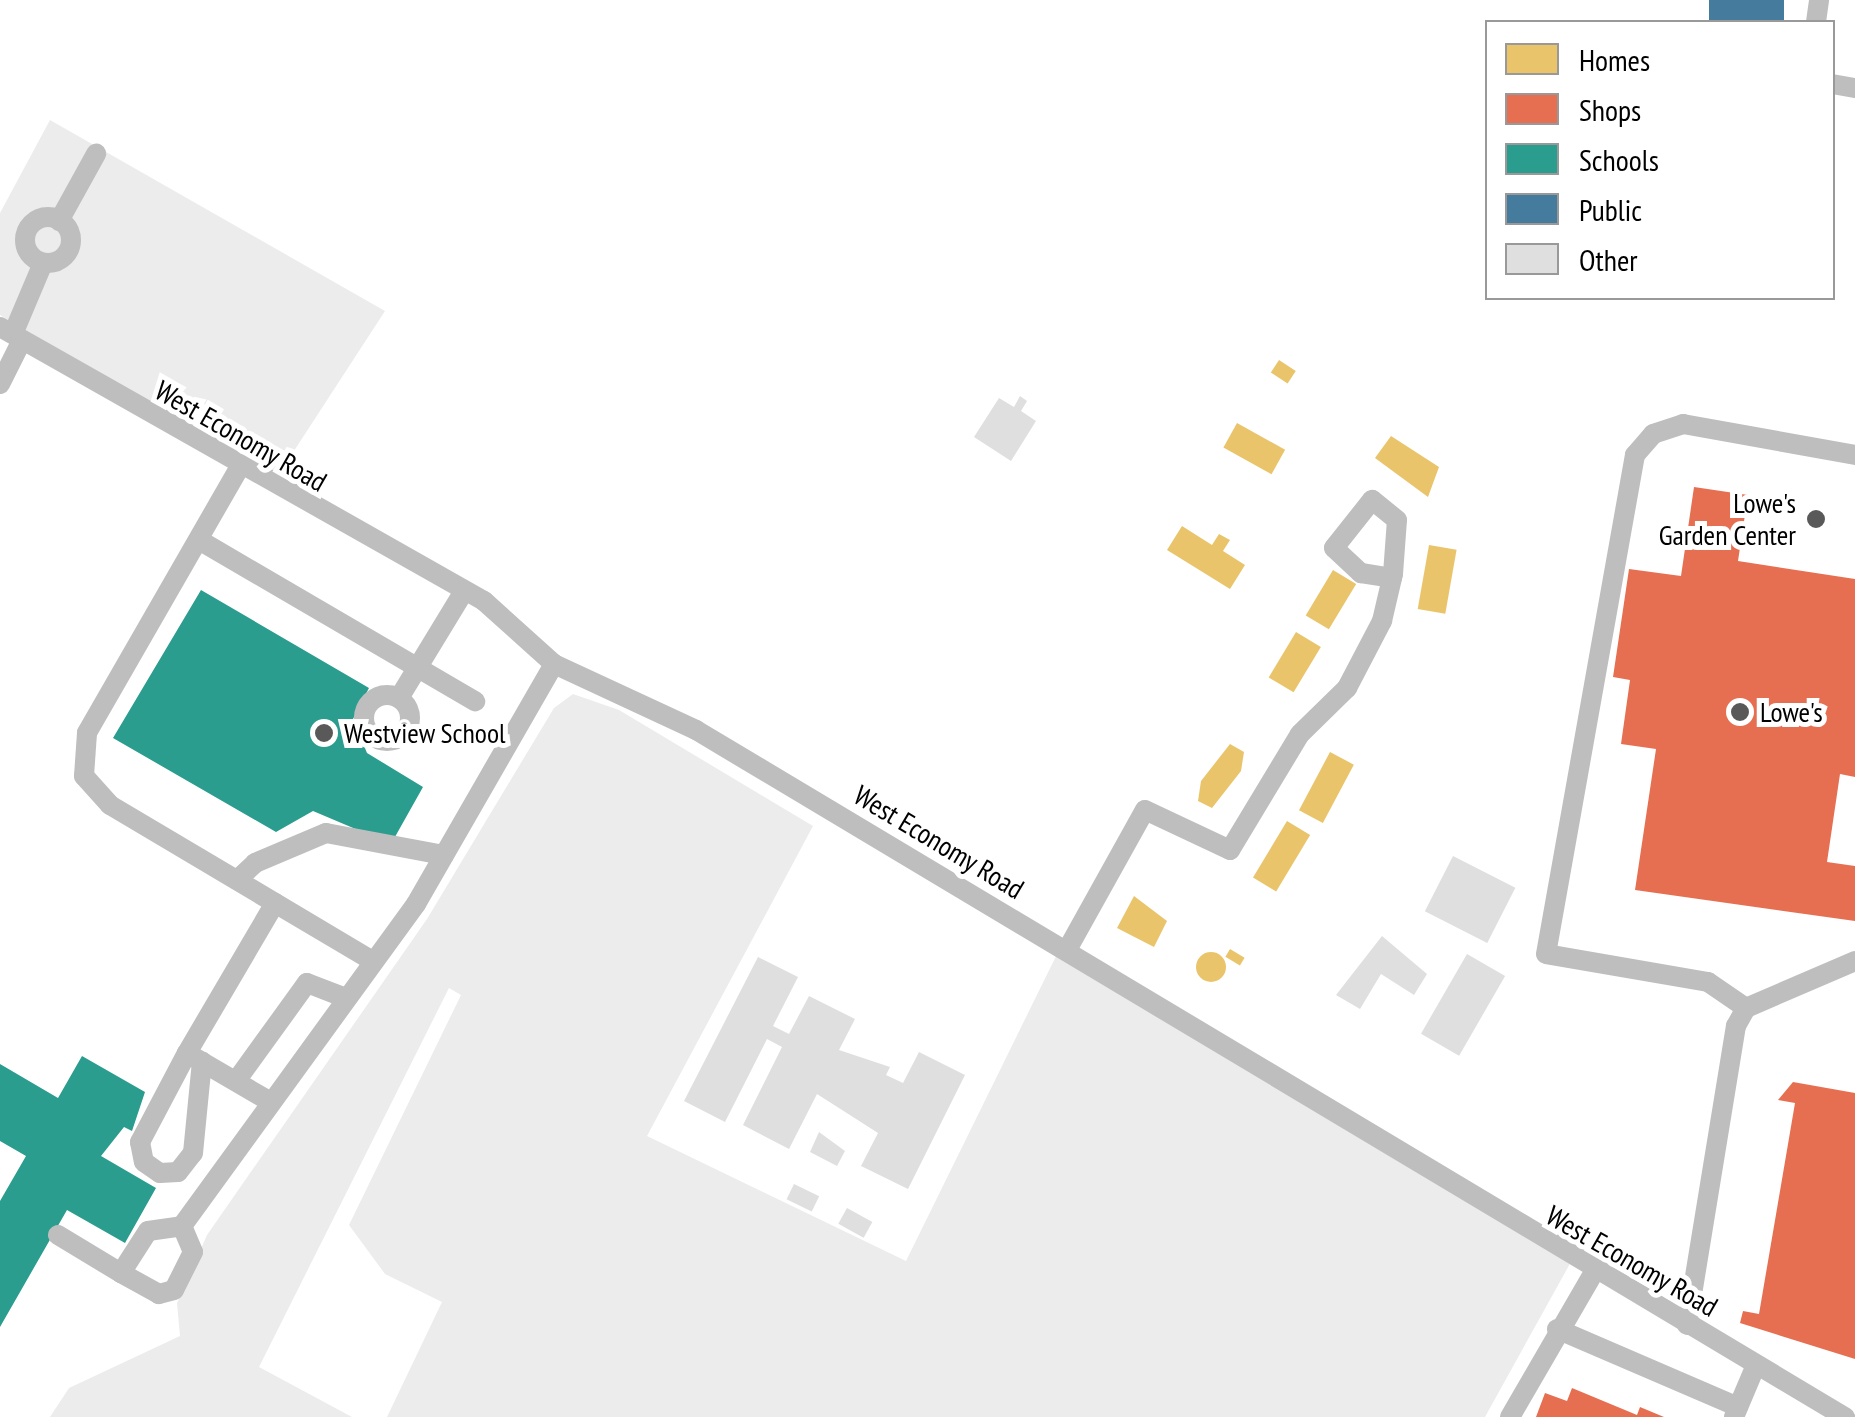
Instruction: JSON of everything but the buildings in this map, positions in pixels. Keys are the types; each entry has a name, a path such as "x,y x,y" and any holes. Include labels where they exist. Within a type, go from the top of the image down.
{"street":[{"path":"0,384 6,328 38,259 28,229 59,220 96,154"},
{"path":"38,259 68,250 59,220"},
{"name":"West Economy Road","path":"6,328 238,470 464,591 554,664 696,730 1067,950 1594,1272 1846,1417"},
{"path":"1746,1008 1708,982 1546,954 1635,455 1653,434 1683,424 1855,455"},
{"path":"238,470 86,734 82,764 97,796 374,961"},
{"path":"199,540 475,701"},
{"path":"1067,950 1144,810 1215,851 1237,843 1300,734 1354,676 1392,578"},
{"path":"398,698 464,591"},
{"path":"121,1273 148,1231 182,1226 374,961 444,855 554,664"},
{"path":"238,880 255,863 326,832 444,855"},
{"path":"194,1057 193,1153 178,1172 160,1173 144,1162 140,1142 194,1057 275,902"},
{"path":"1687,1325 1732,1040 1746,1008 1855,961"},
{"path":"236,1081 307,983 346,998"},
{"path":"194,1057 269,1101"},
{"path":"58,1235 159,1294 174,1290 193,1252 182,1226"},
{"path":"1510,1417 1594,1272"},
{"path":"1558,1329 1736,1412 1756,1364"}],"shaded area":[{"path":"50,120 385,311 277,477 0,315 0,213"},
{"path":"573,694 619,710 813,826 647,1136 906,1261 1061,946 1572,1260 1485,1417 387,1417 442,1302 385,1274 349,1225 461,995 449,988 259,1367 352,1417 50,1417 69,1388 180,1336 177,1303 207,1235 427,919 554,708"}],"place":[{"name":"Lowe's Garden Center","path":"1816,519"},
{"name":"Lowe's","path":"1740,712"},
{"name":"Westview School","path":"324,733"}]}
